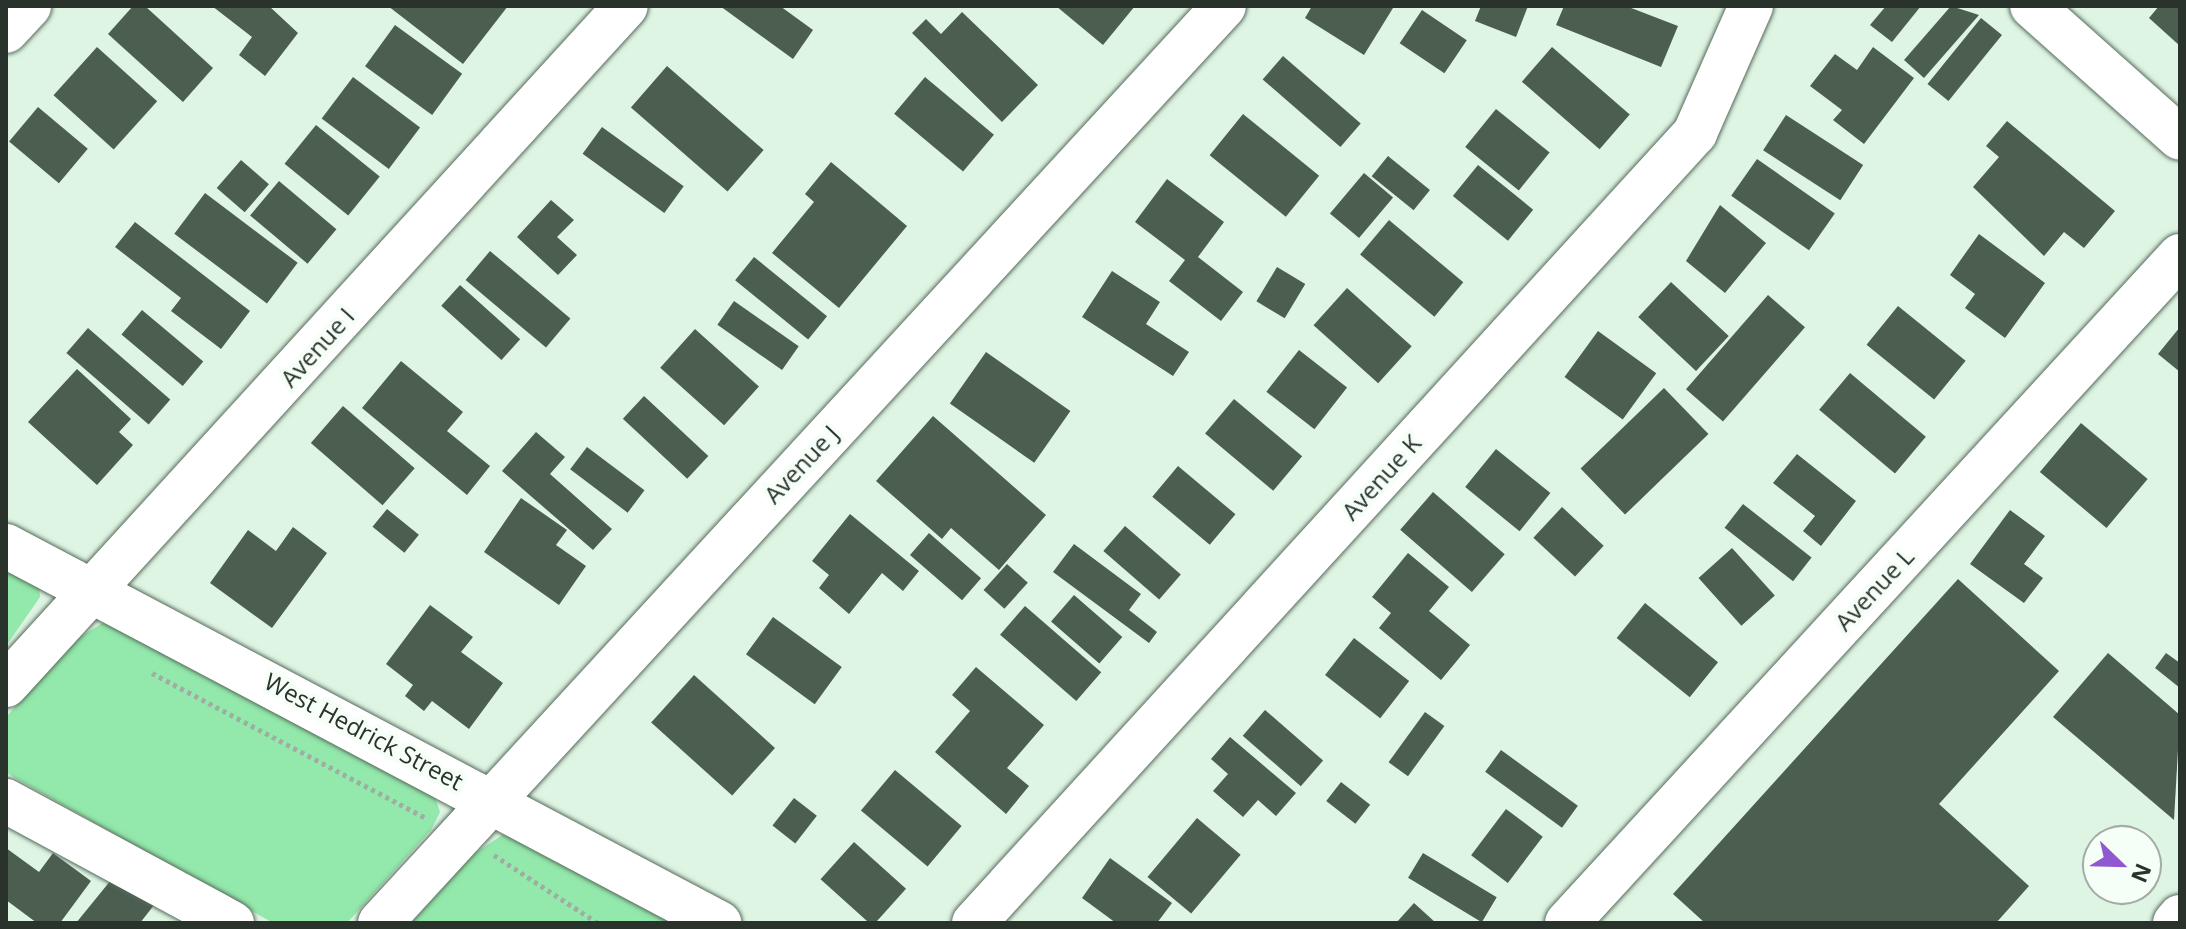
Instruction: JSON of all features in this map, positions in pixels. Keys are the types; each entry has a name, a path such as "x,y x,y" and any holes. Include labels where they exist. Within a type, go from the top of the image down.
{"street":[{"path":"6,31 29,6"},
{"name":"Avenue I","path":"6,685 626,6"},
{"name":"Avenue J","path":"380,923 496,801 1224,6"},
{"name":"Avenue K","path":"974,923 1695,133 1751,6"},
{"path":"2032,6 2180,138"},
{"name":"Avenue L","path":"1567,923 2180,256"},
{"name":"West Hedrick Street","path":"6,546 93,587 719,923"},
{"path":"6,801 232,923"},
{"path":"2175,923 2180,917"}],"path":[{"path":"136,665 424,817"},
{"path":"494,855 598,923"}],"green space":[{"path":"6,556 39,583 40,597 6,646"},
{"path":"106,621 433,791 440,812 431,830 347,923 273,923 15,778 6,772 6,717 75,640"},
{"path":"504,834 685,923 411,923 475,853"}],"building":[{"path":"133,6 145,6 213,68 183,102 108,34"},
{"path":"212,6 269,6 298,33 265,76 239,55 252,37"},
{"path":"388,6 508,6 463,64"},
{"path":"720,6 780,6 813,30 793,59"},
{"path":"1056,6 1135,6 1103,45"},
{"path":"1312,6 1393,8 1364,55 1305,18"},
{"path":"1481,6 1528,6 1516,37 1475,21"},
{"path":"1564,6 1626,6 1678,26 1661,67 1556,25"},
{"path":"1886,6 1921,6 1892,42 1870,25"},
{"path":"1951,6 1979,15 1924,78 1904,60"},
{"path":"2159,6 2180,6 2180,46 2149,18"},
{"path":"1422,10 1467,40 1444,73 1400,43"},
{"path":"962,12 1038,85 1002,122 912,33 926,19 941,34"},
{"path":"1981,18 2002,35 1948,101 1928,84"},
{"path":"395,25 462,74 432,115 365,66"},
{"path":"97,47 157,101 114,150 54,95"},
{"path":"1552,47 1630,115 1600,149 1522,82"},
{"path":"1873,47 1914,78 1864,144 1833,120 1842,110 1810,86 1835,54 1857,70"},
{"path":"1283,56 1361,124 1340,147 1263,79"},
{"path":"667,66 764,150 728,191 631,108"},
{"path":"353,77 420,128 389,169 322,119"},
{"path":"925,77 994,135 963,172 894,114"},
{"path":"38,107 88,149 59,183 9,141"},
{"path":"1496,109 1550,152 1519,191 1465,147"},
{"path":"1243,114 1319,176 1286,217 1210,155"},
{"path":"1786,115 1863,165 1840,200 1763,150"},
{"path":"2007,121 2115,211 2084,248 2064,232 2044,256 1973,187 1999,157 1986,146"},
{"path":"316,125 380,177 348,215 285,164"},
{"path":"602,127 684,186 664,213 583,154"},
{"path":"1388,156 1430,190 1414,210 1372,176"},
{"path":"1757,159 1835,213 1809,250 1731,196"},
{"path":"241,160 269,184 245,212 217,188"},
{"path":"831,162 907,226 839,308 772,253 814,202 805,194"},
{"path":"1478,165 1533,210 1508,241 1453,196"},
{"path":"1364,173 1393,197 1359,238 1330,214"},
{"path":"1167,179 1224,222 1198,257 1243,292 1221,321 1169,281 1185,260 1135,222"},
{"path":"279,181 336,229 308,264 250,215"},
{"path":"205,193 298,263 267,304 174,234"},
{"path":"551,200 574,220 557,237 577,255 558,275 517,237"},
{"path":"1720,205 1766,243 1725,293 1686,261"},
{"path":"1389,220 1463,282 1434,317 1360,254"},
{"path":"135,222 250,311 221,349 171,311 181,298 115,247"},
{"path":"1979,234 2045,283 2005,338 1965,308 1975,294 1950,275"},
{"path":"490,251 570,318 546,348 466,280"},
{"path":"754,257 827,316 808,339 735,280"},
{"path":"1277,267 1305,284 1285,318 1256,301"},
{"path":"1112,271 1160,302 1146,324 1189,352 1173,376 1082,317"},
{"path":"1671,282 1729,336 1696,371 1638,317"},
{"path":"460,285 520,339 501,360 441,306"},
{"path":"1347,288 1412,346 1378,383 1314,325"},
{"path":"1768,295 1805,327 1723,421 1686,389"},
{"path":"734,301 799,346 782,370 717,325"},
{"path":"1898,306 1966,361 1934,400 1867,345"},
{"path":"142,310 203,361 183,386 121,335"},
{"path":"2180,327 2180,372 2158,354"},
{"path":"88,328 170,400 149,424 66,353"},
{"path":"695,329 759,387 724,425 660,368"},
{"path":"1598,331 1656,373 1623,419 1564,377"},
{"path":"1299,350 1347,388 1314,429 1266,392"},
{"path":"986,352 1070,411 1034,463 950,404"},
{"path":"401,361 463,412 447,431 490,466 467,495 362,408"},
{"path":"77,369 131,419 119,432 133,445 97,485 28,422"},
{"path":"1850,373 1926,437 1895,473 1819,410"},
{"path":"1664,388 1708,434 1625,515 1581,469"},
{"path":"644,396 708,456 687,479 623,419"},
{"path":"1234,399 1302,456 1273,491 1205,433"},
{"path":"343,406 415,468 383,505 311,443"},
{"path":"933,416 1046,515 999,570 951,528 942,539 876,481"},
{"path":"2081,423 2148,479 2107,528 2040,472"},
{"path":"536,432 565,457 550,474 612,529 593,550 502,471"},
{"path":"587,447 645,490 628,513 570,469"},
{"path":"1496,449 1550,493 1520,531 1465,487"},
{"path":"1797,454 1856,501 1821,546 1803,531 1815,516 1773,483"},
{"path":"1178,466 1235,514 1210,545 1152,497"},
{"path":"1433,492 1505,554 1472,592 1400,530"},
{"path":"521,498 567,530 556,545 586,566 559,605 484,552"},
{"path":"1743,504 1812,558 1793,581 1725,528"},
{"path":"1562,507 1604,546 1575,577 1533,538"},
{"path":"387,509 419,535 404,553 373,527"},
{"path":"2010,510 2045,536 2024,564 2043,578 2024,603 1970,564"},
{"path":"850,514 919,571 903,591 882,573 849,614 819,588 829,575 812,561"},
{"path":"1125,526 1181,575 1159,599 1103,551"},
{"path":"293,527 327,553 272,628 210,583 248,530 276,551"},
{"path":"929,533 981,578 962,600 910,555"},
{"path":"1074,544 1141,594 1129,610 1157,632 1149,643 1053,572"},
{"path":"1732,548 1775,596 1741,626 1699,578"},
{"path":"1408,553 1449,587 1429,611 1470,645 1441,680 1379,628 1391,613 1372,597"},
{"path":"1007,564 1028,583 1004,609 984,590"},
{"path":"1958,579 2059,671 1939,804 2029,886 1996,923 1705,923 1673,894"},
{"path":"1074,595 1122,637 1099,663 1051,621"},
{"path":"1645,603 1718,662 1690,697 1617,638"},
{"path":"430,605 473,637 461,652 503,683 469,729 432,701 424,711 405,696 413,685 386,664"},
{"path":"1025,606 1101,672 1076,701 1000,635"},
{"path":"773,617 842,667 815,704 746,654"},
{"path":"1354,638 1409,681 1380,718 1325,675"},
{"path":"2108,653 2180,715 2174,820 2053,717"},
{"path":"2166,653 2180,663 2180,688 2155,668"},
{"path":"976,667 1044,725 1007,768 1029,786 1006,814 935,752 970,711 952,695"},
{"path":"694,675 775,748 732,795 651,723"},
{"path":"1265,710 1323,761 1301,786 1243,736"},
{"path":"1425,712 1444,726 1408,776 1389,762"},
{"path":"1230,737 1296,793 1276,816 1258,800 1243,817 1213,791 1228,774 1211,759"},
{"path":"1501,750 1578,806 1562,828 1485,772"},
{"path":"895,770 962,826 928,867 861,811"},
{"path":"1341,782 1370,805 1355,824 1326,801"},
{"path":"794,798 817,816 795,843 772,826"},
{"path":"1506,809 1543,837 1508,883 1471,855"},
{"path":"1197,818 1241,855 1191,914 1148,877"},
{"path":"854,842 906,889 875,923 869,923 821,879"},
{"path":"6,848 39,872 53,853 91,881 60,923 37,923 6,900"},
{"path":"1423,853 1497,897 1482,922 1408,878"},
{"path":"1110,858 1172,903 1157,923 1116,923 1082,898"},
{"path":"120,869 158,900 140,923 76,923"},
{"path":"1414,903 1436,923 1396,923"}]}
